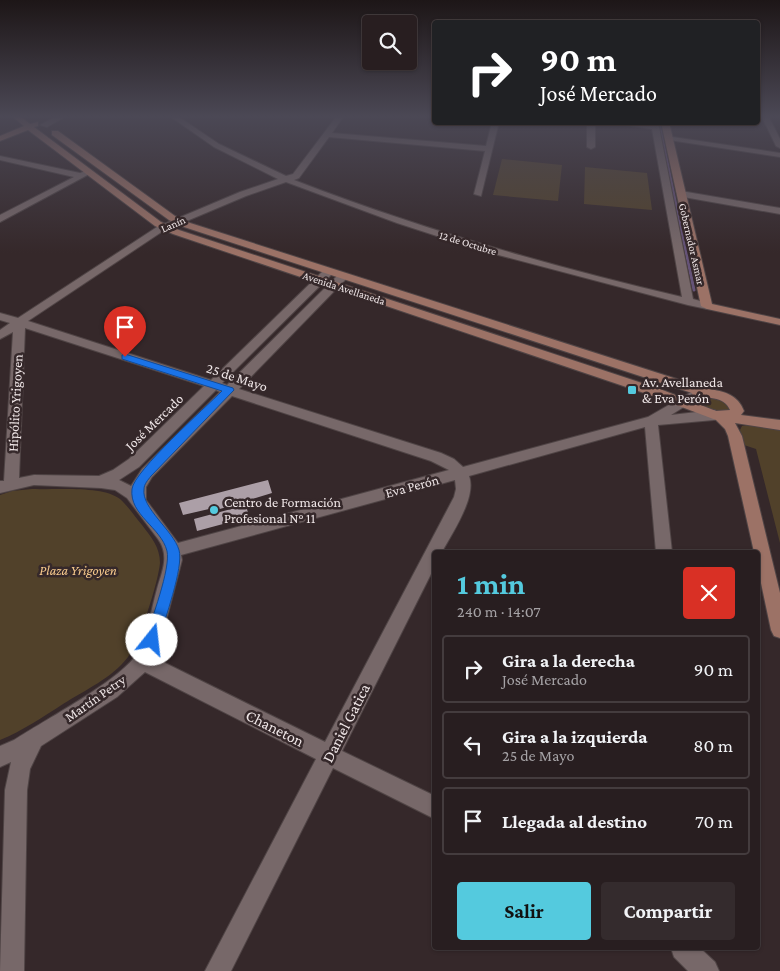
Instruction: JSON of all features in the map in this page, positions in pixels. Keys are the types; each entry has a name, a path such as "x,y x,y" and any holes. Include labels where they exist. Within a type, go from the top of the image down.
{"street":[{"path":"23,162 86,174"},
{"name":"Avenida Avellaneda","path":"75,162 86,174 164,227 338,280 693,396 723,397 736,405 736,413 720,416"},
{"name":"Avenida Avellaneda","path":"95,162 178,221 324,276"},
{"name":"12 de Octubre","path":"253,162 391,218 459,240 541,264 780,322"},
{"name":"12 de Octubre","path":"258,162 291,179"},
{"path":"291,179 300,172 307,162"},
{"path":"478,194 487,162"},
{"name":"Gobernador Asmar","path":"661,162 687,298"},
{"name":"Gobernador Asmar","path":"674,162 706,303"},
{"path":"0,219 86,174 90,169 103,168"},
{"name":"Lanín","path":"0,335 164,227 246,193 291,179"},
{"path":"681,194 780,211"},
{"name":"José Mercado","path":"101,482 118,474 134,463 324,276"},
{"name":"Avenida Avellaneda","path":"338,280 693,396"},
{"path":"138,502 138,487 143,477 338,280"},
{"name":"12 de Octubre","path":"706,303 780,316"},
{"name":"25 de Mayo","path":"0,316 444,460 453,465 460,473"},
{"name":"Hipólito Yrigoyen","path":"6,485 19,322"},
{"path":"693,396 690,400 691,403 698,409 720,416 780,425"},
{"name":"Eva Perón","path":"651,421 693,396"},
{"path":"720,416 731,427 735,436 780,630"},
{"name":"Eva Perón","path":"173,551 651,421 720,416"},
{"path":"651,421 664,550"},
{"name":"Daniel Gatica","path":"434,550 462,496 465,486 460,473"},
{"path":"6,485 34,480 111,483 126,489 138,502 164,534 173,551"},
{"name":"Martín Petry","path":"0,757 36,738 110,690 133,672 142,661 150,645 172,570 173,551"},
{"name":"Daniel Gatica","path":"218,971 432,554"},
{"name":"Chaneton","path":"142,661 432,806"},
{"path":"10,971 16,785 24,756 36,738"}],"green space":[{"path":"501,162 562,165 558,201 493,195"},
{"path":"585,167 647,173 652,210 584,204"},
{"path":"706,396 722,400 733,409 721,414 696,403 698,398"},
{"path":"749,425 780,430 780,543 756,449 744,445 740,430 742,426"},
{"name":"Plaza Yrigoyen","path":"32,489 90,490 112,495 120,499 152,538 157,547 160,563 156,584 143,625 133,649 122,664 98,683 32,724 0,740 0,495 12,491"}],"building":[{"path":"268,480 272,493 210,512 209,509 183,515 179,503"},
{"path":"246,505 249,517 197,531 194,519"}],"waterway":[{"path":"667,162 678,214"},
{"path":"678,213 694,290"}],"place":[{"name":"Av. Avellaneda & Eva Perón","path":"632,390"},
{"name":"Centro de Formación Profesional N° 11","path":"214,510"}],"route":[{"path":"125,357 229,390 143,477 138,487 138,502 170,543 174,560 152,640"}]}
